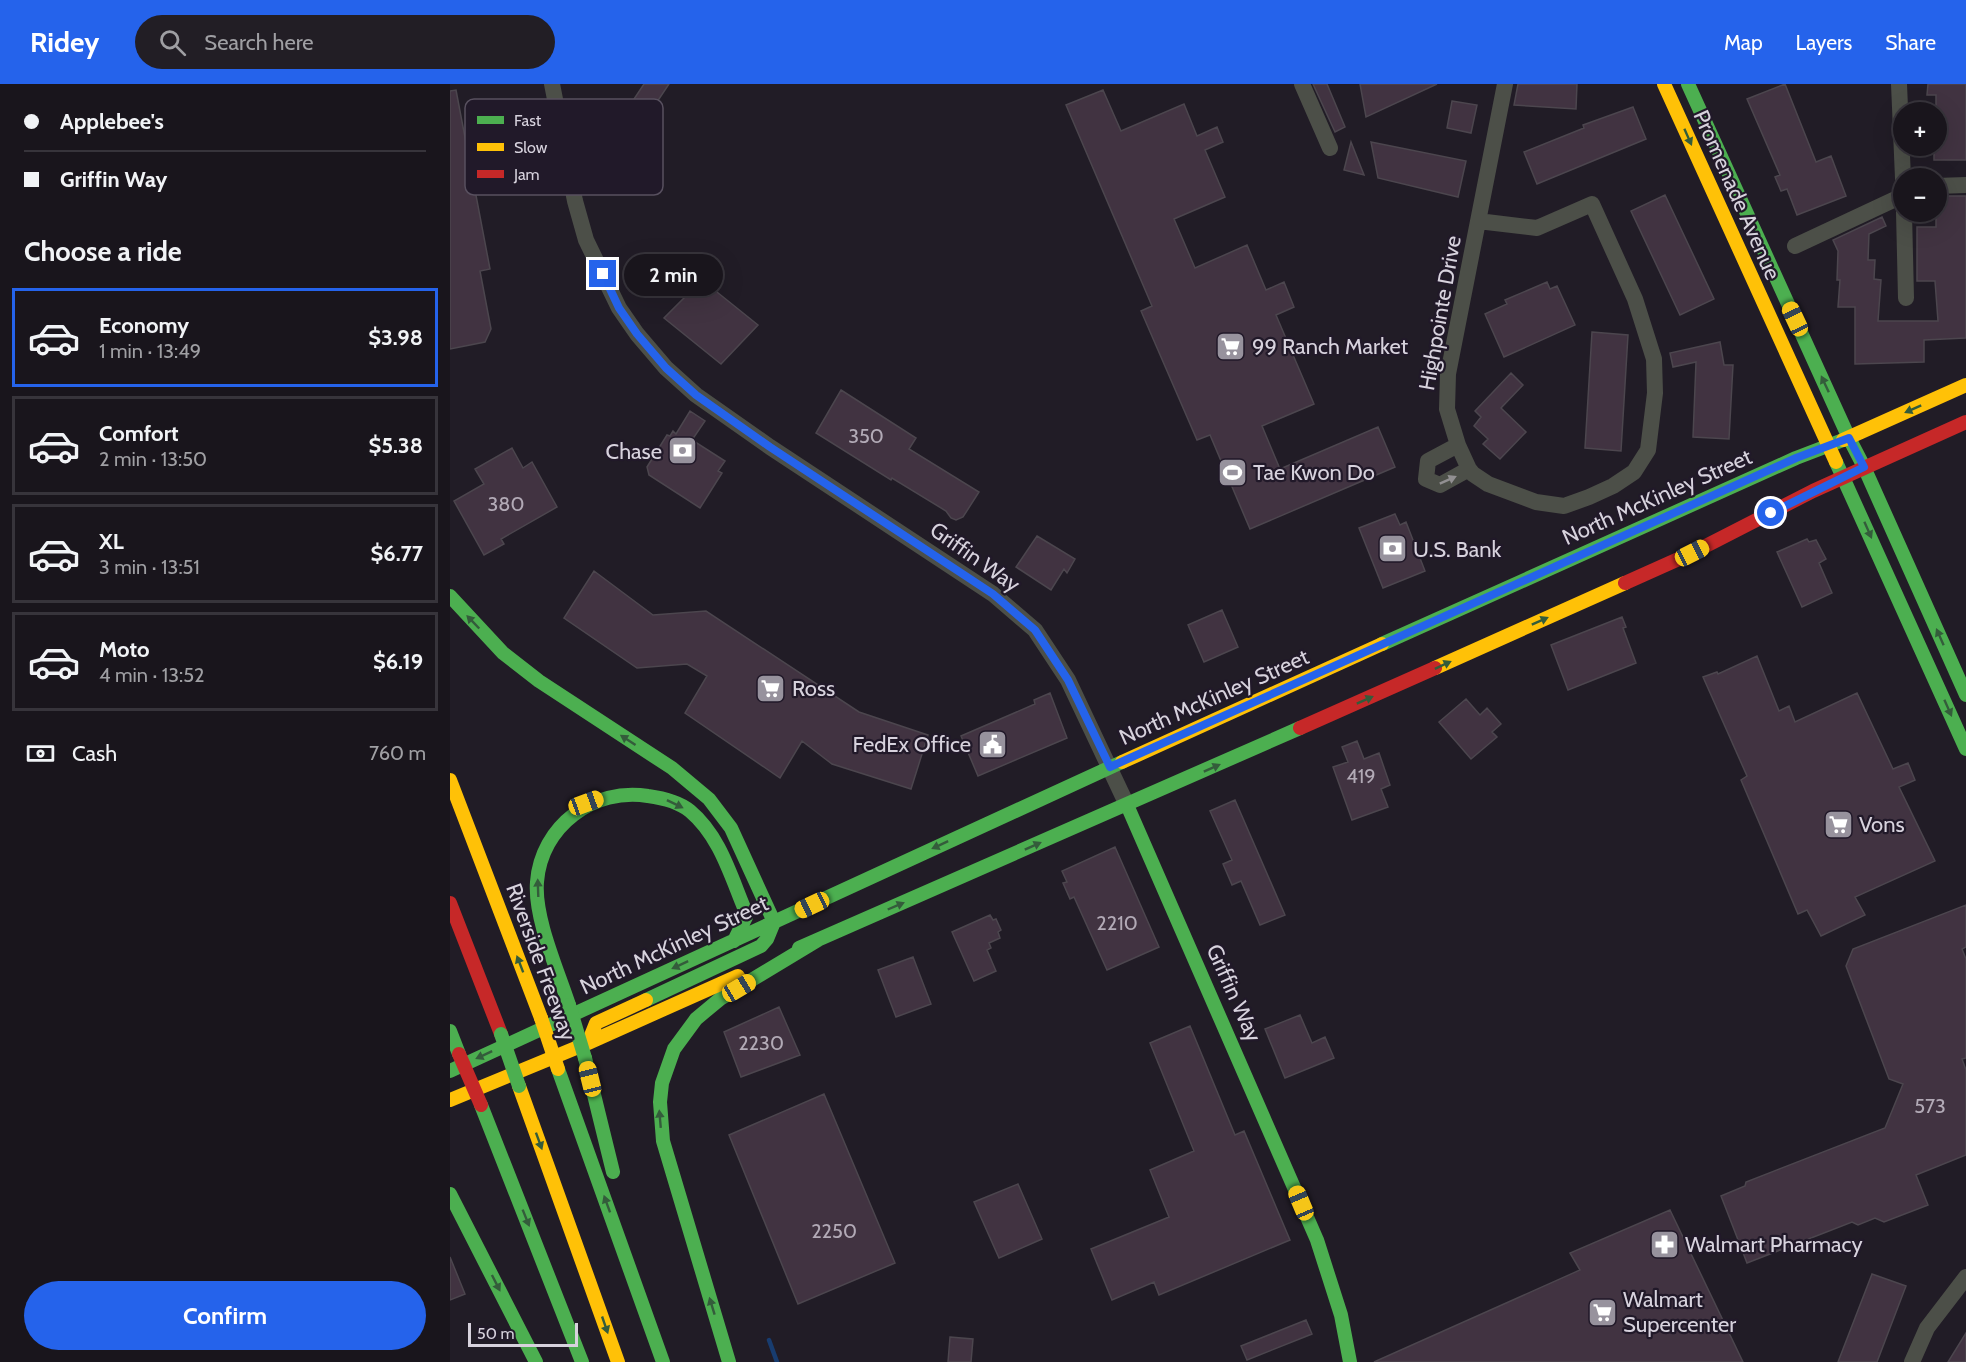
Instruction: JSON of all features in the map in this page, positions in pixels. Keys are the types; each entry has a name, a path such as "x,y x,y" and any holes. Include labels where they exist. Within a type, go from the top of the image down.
{"main road":[{"name":"Promenade Avenue","path":"1664,84 1966,748"},
{"name":"Promenade Avenue","path":"1688,84 1966,695"},
{"name":"North McKinley Street","path":"450,1071 1110,767 1785,463 1849,438 1966,385"},
{"path":"450,1100 588,1043 1692,553 1844,476 1966,422"},
{"path":"450,596 503,653 539,681 672,768 709,799 731,828 774,922 762,946 596,1023 588,1043"},
{"name":"Riverside Freeway","path":"450,780 541,1018 663,1362"},
{"path":"615,1181 585,1058 539,904 537,884 540,864 549,841 558,827 586,803 608,796 628,793 648,794 672,801 689,810 714,840 745,910 746,917 734,941"},
{"name":"Griffin Way","path":"1127,805 1317,1240 1339,1304 1350,1362"},
{"path":"450,903 501,1034 618,1362"},
{"path":"729,1362 663,1141 658,1111 661,1082 668,1061 680,1040 688,1028 711,1005 818,940"},
{"path":"450,1031 582,1362"},
{"path":"450,1194 536,1362"},
{"path":"621,1203 655,1338"}],"street":[{"name":"Griffin Way","path":"552,84 555,99"},
{"path":"1302,84 1330,148"},
{"name":"Highpointe Drive","path":"1478,221 1537,228 1592,204 1635,299 1646,330 1654,359 1655,393 1648,450 1634,472 1613,486 1564,506 1536,502 1488,484 1473,474 1458,446 1447,409 1448,374 1478,221 1505,84"},
{"path":"1899,84 1902,168"},
{"path":"1947,186 1966,185"},
{"name":"Griffin Way","path":"573,195 586,240 619,308 637,334 666,368 696,395 770,447 993,594 1035,630 1068,680 1127,805"},
{"path":"1795,246 1893,200"},
{"path":"1904,222 1906,298"},
{"path":"1458,446 1428,461 1426,479 1440,484 1469,469"},
{"path":"1912,1362 1927,1328 1966,1277"}],"building":[{"path":"644,84 669,84 659,99 634,99"},
{"path":"1313,84 1327,84 1345,127 1335,132"},
{"path":"1360,84 1437,84 1366,117"},
{"path":"1518,84 1577,84 1576,109 1514,105"},
{"path":"1785,84 1816,162 1831,156 1846,196 1797,215 1787,189 1781,191 1775,177 1780,175 1747,99"},
{"path":"1928,84 1966,84 1966,160 1934,160 1934,156 1947,156 1947,102 1936,102 1936,95 1927,95"},
{"path":"456,90 465,137 465,195 476,195 490,269 480,271 491,329 485,342 450,349 450,216 450,91"},
{"path":"1103,90 1121,131 1184,104 1197,136 1217,127 1223,142 1205,150 1225,197 1174,219 1195,268 1247,245 1266,290 1284,282 1294,307 1276,315 1314,404 1262,426 1280,469 1378,427 1395,467 1250,529 1210,435 1197,440 1141,311 1152,306 1066,105"},
{"path":"1452,101 1477,105 1471,133 1447,128"},
{"path":"1633,107 1646,139 1537,184 1524,152 1584,128 1583,125"},
{"path":"1351,142 1364,175 1344,170"},
{"path":"1371,142 1466,161 1458,197 1378,178"},
{"path":"1665,195 1714,299 1680,315 1631,211"},
{"path":"1947,196 1966,196 1966,338 1924,340 1924,362 1855,364 1855,307 1838,307 1840,280 1837,280 1838,251 1833,240 1882,217 1886,226 1869,234 1868,260 1875,260 1874,279 1881,280 1878,321 1938,321 1935,281 1917,281 1917,227 1936,227 1936,222 1947,222"},
{"path":"702,280 758,325 721,364 664,318"},
{"path":"1547,282 1550,289 1557,286 1575,325 1504,357 1485,314 1507,304 1505,300"},
{"path":"1592,332 1628,335 1621,451 1585,448"},
{"path":"1720,342 1724,365 1733,365 1729,439 1693,437 1696,362 1673,367 1670,353"},
{"path":"1511,373 1523,385 1501,408 1526,432 1500,459 1483,444 1488,439 1474,426 1481,417 1475,411"},
{"path":"841,390 916,438 909,449 979,492 963,517 956,520 951,518 946,511 816,433"},
{"name":"Chase","path":"690,411 705,421 692,440 725,461 718,471 722,473 700,508 649,475 647,467 667,435 670,436 673,431 676,434"},
{"path":"512,448 523,468 532,462 557,507 501,539 504,544 484,555 454,501 484,484 475,469"},
{"name":"U.S. Bank","path":"1395,514 1400,525 1406,522 1425,571 1383,588 1359,528"},
{"path":"1037,536 1075,559 1067,573 1064,569 1051,590 1016,567"},
{"path":"1807,539 1809,542 1816,540 1826,559 1819,563 1832,593 1802,607 1777,552"},
{"path":"594,571 653,615 706,611 859,712 928,735 911,789 832,764 802,741 780,778 685,713 707,676 687,664 637,668 564,618"},
{"path":"1222,610 1238,647 1204,662 1188,625"},
{"path":"1622,617 1626,627 1623,628 1636,663 1568,690 1551,645"},
{"name":"Vons","path":"1757,656 1779,711 1789,706 1795,722 1857,693 1893,769 1908,763 1915,780 1899,787 1935,861 1855,897 1865,915 1821,936 1807,910 1798,914 1741,780 1747,776 1703,677 1717,672 1718,674"},
{"path":"1050,693 1067,738 978,776 961,736 1035,704 1034,700"},
{"path":"1466,699 1480,715 1487,708 1501,724 1492,732 1497,737 1471,759 1439,722"},
{"path":"1357,741 1364,759 1379,753 1390,785 1381,789 1388,807 1352,820 1333,767 1348,762 1342,747"},
{"path":"1235,800 1285,915 1260,925 1241,881 1232,885 1223,864 1232,860 1210,811"},
{"path":"1115,847 1159,947 1107,970 1074,897 1070,899 1063,883 1067,882 1062,871"},
{"path":"1966,905 1966,947 1962,949 1966,959 1966,1058 1962,1059 1966,1070 1966,1155 1916,1175 1928,1205 1884,1222 1875,1218 1858,1225 1852,1222 1747,1263 1721,1196 1745,1186 1746,1182 1885,1128 1903,1084 1889,1079 1846,966 1853,949"},
{"path":"990,915 993,920 996,919 1001,930 998,932 1000,938 989,943 991,948 987,950 996,971 974,981 952,932"},
{"path":"913,957 931,1004 896,1017 878,970"},
{"path":"779,1007 800,1055 741,1077 724,1032"},
{"path":"1300,1015 1312,1043 1325,1037 1334,1058 1285,1078 1265,1029"},
{"path":"1190,1026 1235,1135 1244,1131 1290,1240 1159,1295 1154,1282 1112,1300 1091,1249 1169,1217 1150,1170 1194,1151 1150,1043"},
{"path":"824,1094 895,1263 798,1304 729,1135"},
{"path":"1018,1184 1042,1239 999,1258 974,1202"},
{"name":"Walmart Supercenter","path":"1670,1210 1743,1362 1374,1362 1580,1270 1570,1253"},
{"path":"450,1257 465,1294 450,1300"},
{"path":"1872,1274 1906,1286 1877,1362 1838,1362"},
{"path":"1306,1320 1312,1334 1247,1360 1241,1346"},
{"path":"1966,1333 1966,1362 1948,1362"},
{"path":"950,1337 973,1339 971,1362 948,1362"}],"waterway":[{"path":"769,1340 777,1362"}],"traffic: fast":[{"path":"1688,84 1966,695"},
{"path":"1382,644 1796,458 1843,440"},
{"path":"1836,462 1966,749"},
{"path":"450,596 503,653 539,681 672,768 709,799 731,828 774,922 767,939 761,946 646,1000"},
{"path":"799,948 1300,728"},
{"path":"450,1071 1122,762"},
{"path":"569,1005 543,928 539,912 537,882 548,844 560,828 590,804 628,795 648,796 670,801 690,811 709,832 717,845 745,910 746,917 734,941"},
{"path":"1127,805 1317,1240 1341,1315 1350,1362"},
{"path":"729,1362 663,1141 660,1102 662,1083 674,1049 696,1019 720,999 818,940"},
{"path":"569,1005 585,1058"},
{"path":"450,1031 459,1054"},
{"path":"501,1034 519,1086"},
{"path":"585,1058 613,1172"},
{"path":"558,1069 663,1362"},
{"path":"481,1105 582,1362"},
{"path":"450,1194 536,1362"}],"traffic: slow":[{"path":"1664,84 1836,462"},
{"path":"1843,440 1966,385"},
{"path":"1435,668 1625,583"},
{"path":"1122,762 1382,644"},
{"path":"450,780 541,1018"},
{"path":"450,1100 588,1043 738,976"},
{"path":"588,1043 596,1023 646,1000"},
{"path":"541,1018 558,1069"},
{"path":"519,1086 618,1362"}],"traffic: jam":[{"path":"1625,583 1692,553 1813,491 1966,422"},
{"path":"1300,728 1435,668"},
{"path":"450,903 501,1034"},
{"path":"459,1054 481,1105"}],"place":[{"name":"99 Ranch Market","path":"1231,346"},
{"name":"Chase","path":"683,451"},
{"name":"Tae Kwon Do","path":"1232,472"},
{"name":"U.S. Bank","path":"1392,549"},
{"name":"Ross","path":"771,688"},
{"name":"FedEx Office","path":"992,744"},
{"name":"Vons","path":"1838,824"},
{"name":"Walmart Pharmacy","path":"1664,1244"},
{"name":"Walmart Supercenter","path":"1602,1312"}],"route":[{"path":"603,274 619,308 637,334 666,368 696,395 770,447 993,594 1035,630 1068,680 1110,767 1796,458 1849,438 1864,467 1771,513"}]}
